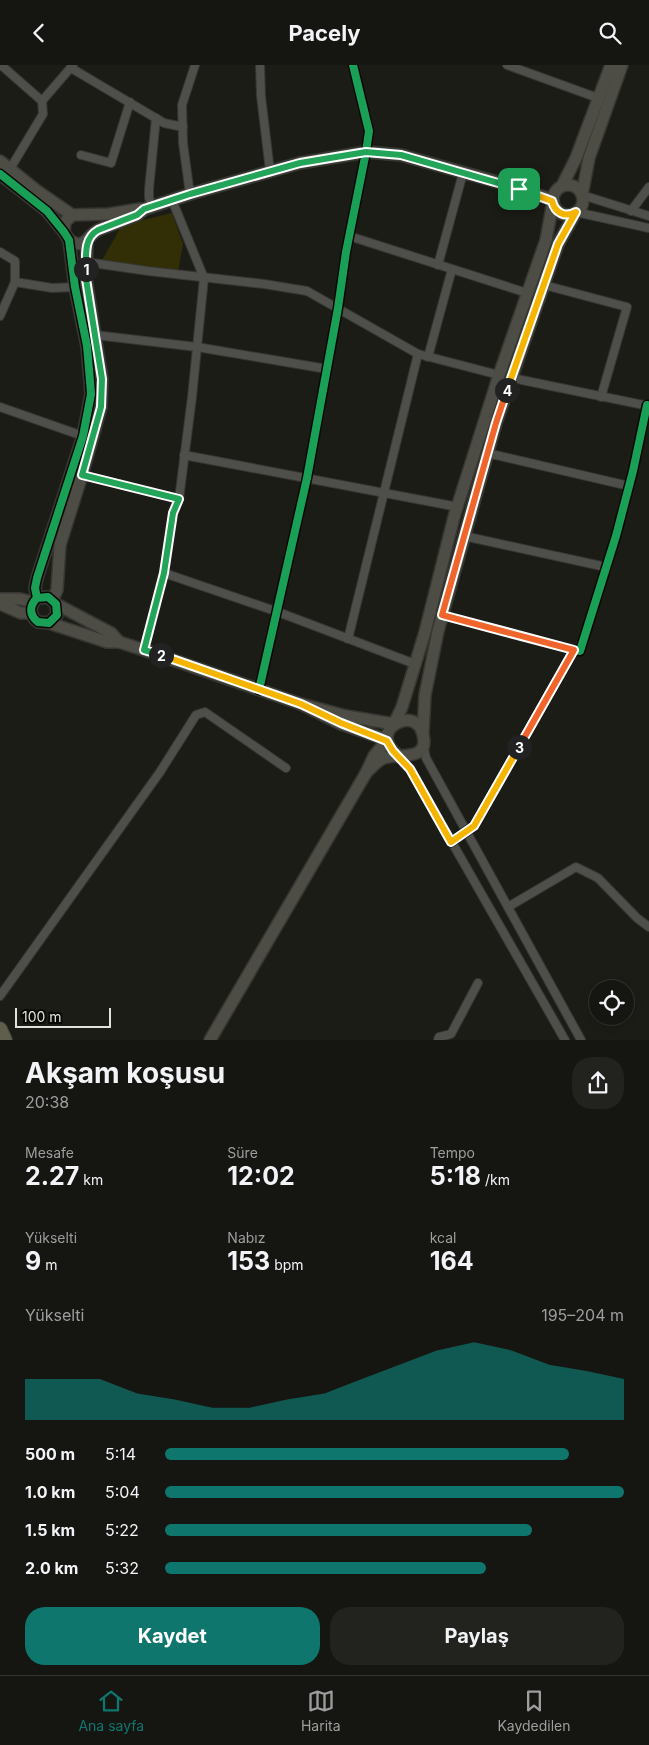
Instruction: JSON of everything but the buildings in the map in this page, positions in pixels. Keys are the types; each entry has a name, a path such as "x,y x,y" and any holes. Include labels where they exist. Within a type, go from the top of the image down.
{"highway":[{"path":"0,1029 5,1040"}],"street":[{"path":"1,65 42,101 44,114 5,171"},
{"path":"190,194 183,143 182,105 195,65"},
{"path":"260,65 261,96 270,171"},
{"path":"259,690 278,613 307,478 349,236 366,152 369,131 353,65"},
{"path":"507,65 517,67 598,98"},
{"path":"210,1040 366,773 374,756 387,741 388,734 402,707 458,507 499,375 546,240 555,195 576,157 611,65"},
{"path":"366,773 382,758 398,755 410,756 420,749 423,738 425,695 442,615 487,453 558,244 582,204 589,158 622,65"},
{"path":"42,101 72,66 164,123 182,127"},
{"path":"81,155 111,163 130,102"},
{"path":"148,208 156,118"},
{"path":"581,1040 426,758 420,727 410,721 404,720 394,724 346,716 301,704 119,642 107,642 49,623 38,622 33,604 37,578 83,436 91,394 87,346 65,222 72,215 109,214 148,208 190,194 300,163 366,152 401,155 519,189 555,195 571,185 576,187 582,195 649,216"},
{"path":"0,161 5,171 47,211 67,236 78,243 148,208"},
{"path":"5,171 72,215"},
{"path":"438,265 463,173"},
{"path":"631,211 649,187"},
{"path":"555,195 554,207 562,214 566,215 576,212 649,229"},
{"path":"144,650 164,573 173,513 179,499 204,278 172,200"},
{"path":"49,623 57,615 55,601 60,545 101,407 102,379 86,279 86,262 92,223 86,216"},
{"path":"349,236 527,293"},
{"path":"0,252 15,261 15,282 3,300 0,316"},
{"path":"86,262 307,291 418,354 499,375"},
{"path":"428,357 452,269"},
{"path":"15,282 52,287 76,287"},
{"path":"544,285 626,307 600,397"},
{"path":"95,335 197,347 327,369"},
{"path":"348,639 418,354"},
{"path":"442,615 580,651 606,567 629,486 648,406 512,378"},
{"path":"0,407 83,436"},
{"path":"487,453 629,486"},
{"path":"184,455 458,507"},
{"path":"82,475 179,499"},
{"path":"464,536 606,567"},
{"path":"164,573 415,664"},
{"path":"0,604 21,613 42,596 55,601 111,633 119,642"},
{"path":"0,599 20,599 33,604"},
{"path":"451,842 474,826 574,650"},
{"path":"301,704 341,723 387,741 393,751 410,769 565,1040"},
{"path":"0,996 149,788 196,715 205,712 286,768"},
{"path":"508,907 576,867 598,878 637,919 649,927"},
{"path":"438,1040 439,1037 451,1034 478,983"}],"shaded area":[{"path":"172,213 183,244 178,272 100,264 122,225"}],"cycle path":[{"path":"259,690 307,478 338,308 346,252 366,152 369,131 353,65"},
{"path":"0,174 47,211 69,240 75,287 87,346 91,394 83,436 37,578 35,588 37,598 31,607 33,616 38,622 49,623 57,615 56,604 48,597 37,598"},
{"path":"451,842 474,826 574,650 580,651 616,536 633,471 647,405"}],"route":[{"path":"366,152 401,155 519,189 552,201 557,211 562,214 572,215 576,212 558,244 496,423 442,615 574,650 474,826 451,842 410,769 393,751 387,741 341,723 301,704 144,650 164,573 173,513 179,499 82,475 101,407 102,379 86,279 87,241 98,230 137,215 144,209 190,194 300,163 366,152"}]}
